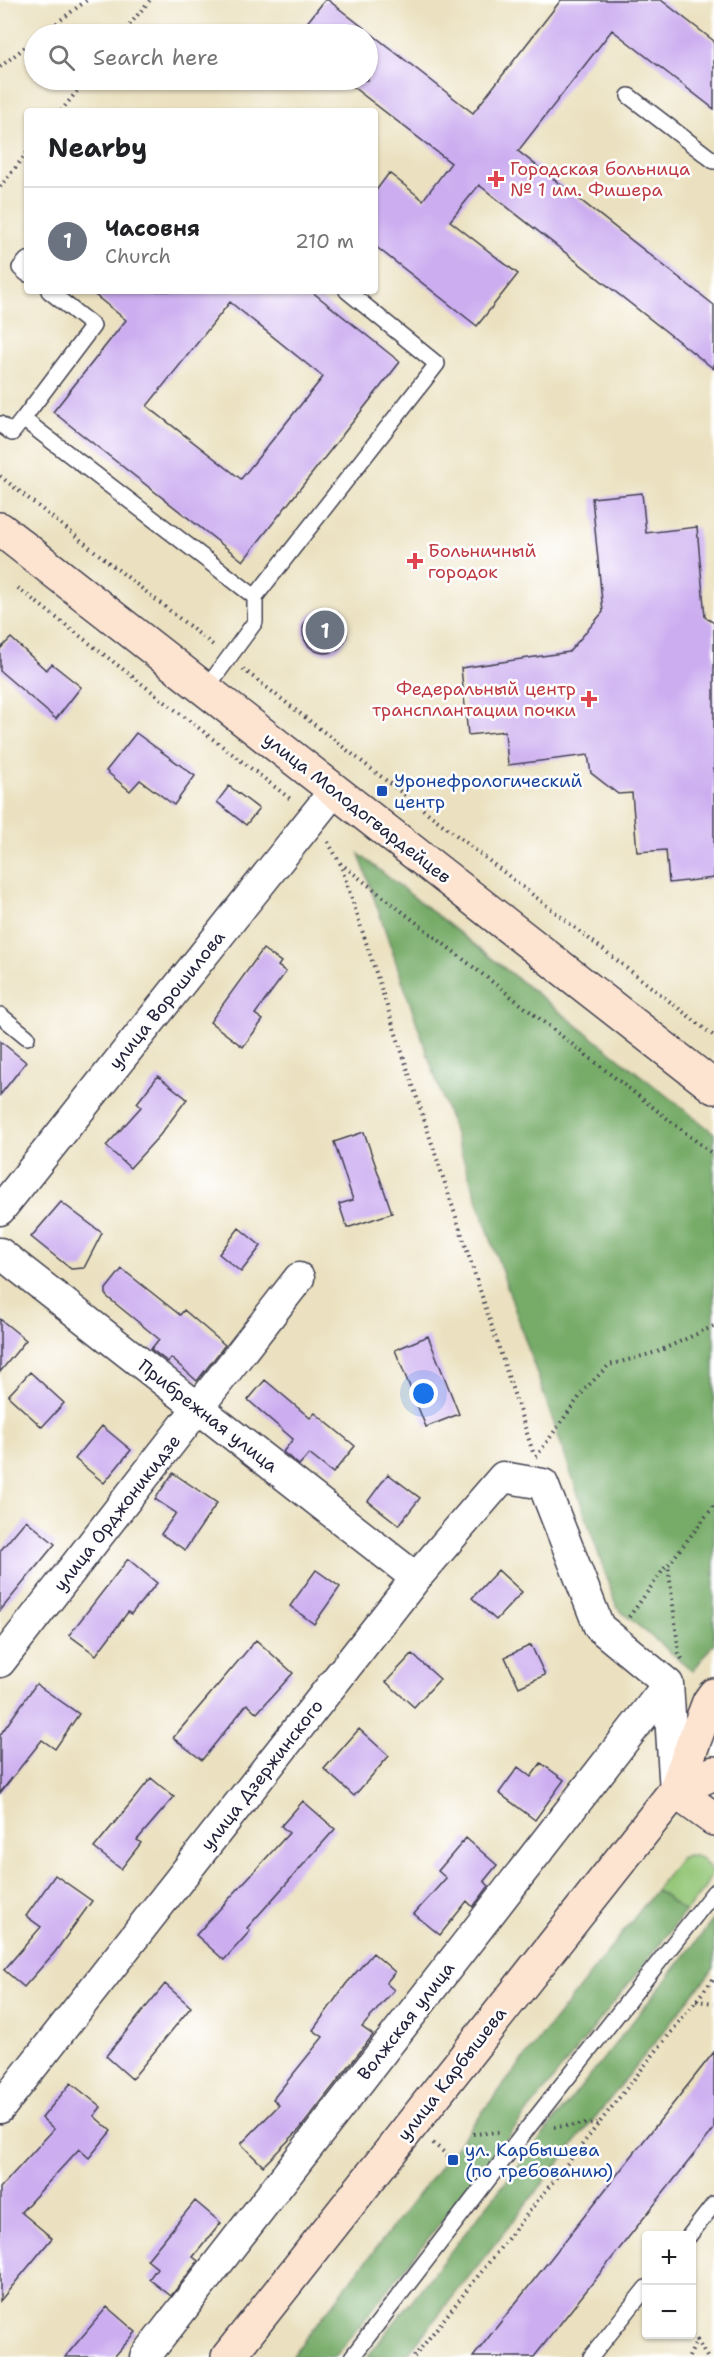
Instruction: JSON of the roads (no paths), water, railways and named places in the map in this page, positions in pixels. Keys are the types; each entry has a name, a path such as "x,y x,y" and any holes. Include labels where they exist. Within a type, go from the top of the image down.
{"street":[{"name":"улица Молодогвардейцев","path":"0,529 714,1087"},
{"name":"улица Ворошилова","path":"0,1210 334,791"},
{"name":"Прибрежная улица","path":"0,1253 416,1578"},
{"name":"улица Орджоникидзе","path":"0,1662 300,1278"},
{"name":"улица Дзержинского","path":"0,2108 416,1578 503,1477 539,1472 599,1628 613,1639 676,1673"},
{"path":"676,1673 675,1791 714,1819"},
{"name":"Волжская улица","path":"145,2357 676,1673"},
{"name":"улица Карбышева","path":"228,2357 675,1791 709,1702 714,1695"},
{"name":"улица Карбышева","path":"675,1791 714,1773"}],"lane":[{"path":"629,96 714,161"},
{"path":"0,424 12,433 93,326 53,294"},
{"path":"205,690 255,622 255,597 437,364 351,294"},
{"path":"23,419 255,597"},
{"path":"0,1015 27,1037"},
{"path":"352,2357 526,2129 714,1892"},
{"path":"695,2231 709,2221 714,2204"},
{"path":"591,2357 642,2293"}],"place":[{"name":"Городская больница № 1 им. Фишера","path":"496,179"},
{"name":"Больничный городок","path":"415,561"},
{"name":"Часовня","path":"325,630"},
{"name":"Федеральный центр трансплантации почки","path":"589,699"},
{"name":"Уронефрологический центр","path":"382,791"},
{"name":"ул. Карбышева (по требованию)","path":"453,2160"}]}
